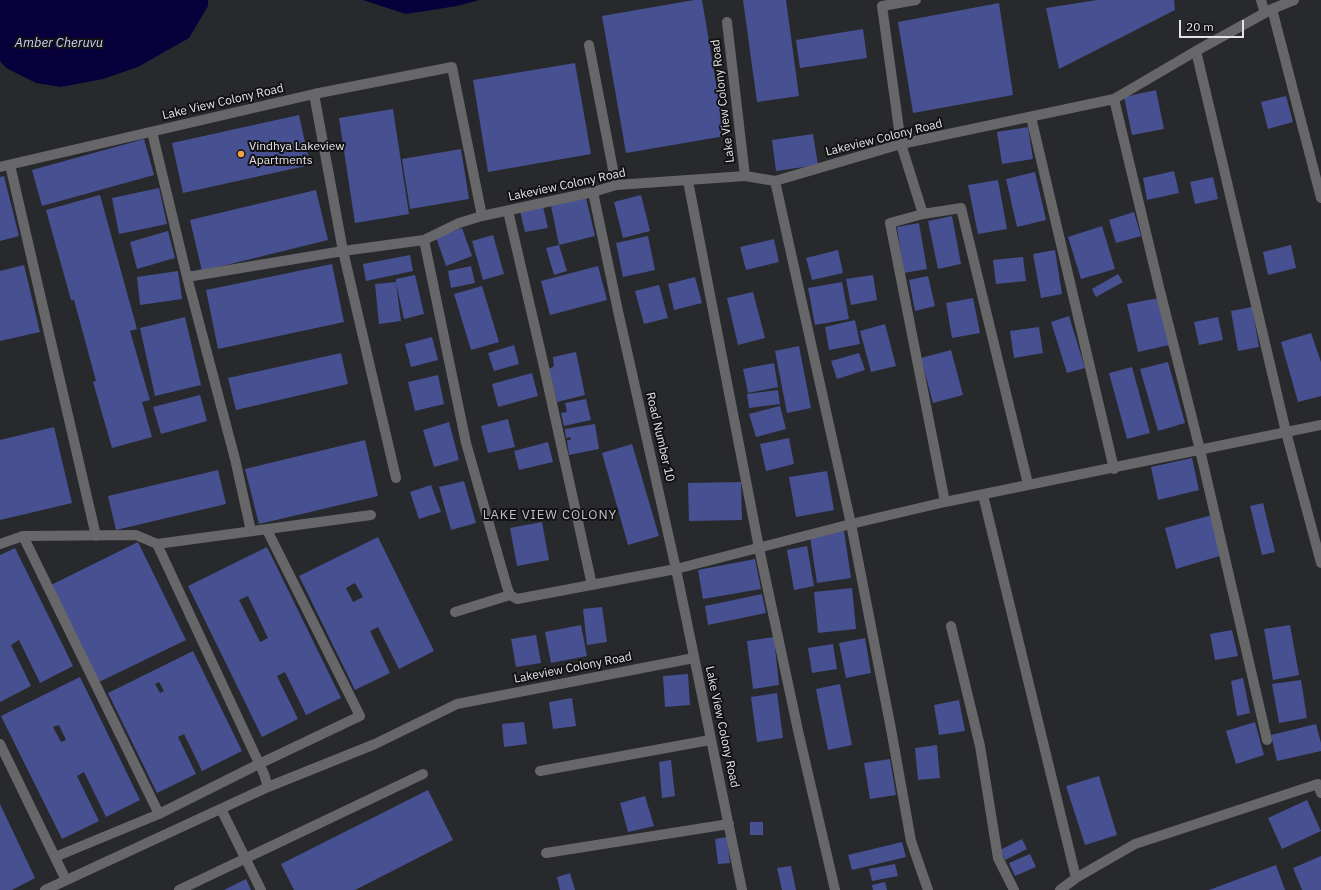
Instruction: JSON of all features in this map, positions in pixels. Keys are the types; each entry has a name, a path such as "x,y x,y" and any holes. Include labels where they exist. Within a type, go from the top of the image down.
{"street":[{"path":"916,0 882,6 901,144 923,214"},
{"path":"1261,0 1268,11 1321,198"},
{"name":"Lakeview Colony Road","path":"187,277 343,251 424,240 459,223 482,216 593,192 616,185 745,176 775,181 901,144 1114,99 1268,11 1294,0"},
{"name":"Lake View Colony Road","path":"727,22 745,176"},
{"path":"589,45 616,185"},
{"path":"1196,51 1286,432 1321,563"},
{"name":"Lake View Colony Road","path":"5,166 314,94 452,67 482,216"},
{"path":"314,94 343,251 396,478"},
{"path":"1114,99 1200,450 1267,740"},
{"path":"1031,117 1114,469"},
{"path":"152,132 187,277 235,459 251,531"},
{"path":"5,166 96,536"},
{"path":"688,181 759,548 799,735 835,890"},
{"path":"775,181 851,524 891,728 911,841 928,890"},
{"name":"Road Number 10","path":"593,192 676,569"},
{"path":"945,502 890,223 923,214 961,208 1028,484"},
{"path":"508,211 544,365 592,586"},
{"path":"424,240 466,443 507,587 510,595 516,599 592,586 676,569 851,524 945,502 983,495 1028,484 1114,469 1321,425"},
{"path":"983,495 1076,878"},
{"path":"0,544 23,536 136,535 157,544 371,515"},
{"path":"55,857 159,814 360,716 267,530"},
{"path":"23,536 159,814"},
{"path":"157,544 259,764 268,787"},
{"name":"Lake View Colony Road","path":"676,569 742,890"},
{"path":"455,612 510,595"},
{"path":"951,626 980,746 998,858 1014,890"},
{"name":"Lakeview Colony Road","path":"48,889 268,787 375,744 457,704 694,658"},
{"path":"540,771 710,740"},
{"path":"0,744 66,880"},
{"path":"178,890 423,774"},
{"path":"1060,890 1076,878 1135,844 1318,784 1321,793"},
{"path":"221,809 261,890"},
{"path":"546,853 729,824"}],"water":[{"name":"Amber Cheruvu","path":"0,0 208,0 208,6 189,38 138,67 103,79 61,87 36,83 6,68 0,61"},
{"path":"363,0 479,0 457,6 406,14"}],"building":[{"path":"694,0 702,0 725,136 626,153 602,16"},
{"path":"743,0 786,0 799,96 757,102"},
{"path":"1097,0 1174,0 1175,10 1059,69 1046,8"},
{"path":"999,3 1013,95 913,113 898,22"},
{"path":"863,29 867,58 800,68 796,40"},
{"path":"575,63 591,154 488,172 473,80"},
{"path":"1156,90 1164,129 1132,135 1124,97"},
{"path":"1286,96 1293,122 1268,129 1261,102"},
{"path":"393,109 409,214 355,223 339,118"},
{"name":"Vindhya Lakeview Apartments","path":"299,115 310,165 183,193 172,143"},
{"path":"1028,127 1033,159 1002,164 997,132"},
{"path":"813,134 818,165 776,171 772,140"},
{"path":"144,139 154,175 42,206 32,170"},
{"path":"461,149 469,199 410,209 402,159"},
{"path":"1174,171 1179,193 1147,200 1143,178"},
{"path":"1035,172 1046,220 1017,227 1006,179"},
{"path":"4,176 19,236 0,241 0,177"},
{"path":"1213,177 1218,199 1195,204 1190,182"},
{"path":"998,180 1007,229 978,234 968,185"},
{"path":"159,188 167,224 119,234 112,198"},
{"path":"316,190 328,240 202,271 190,220"},
{"path":"100,195 137,329 130,331 150,400 142,402 152,437 112,448 93,382 96,381 74,300 71,300 46,210"},
{"path":"641,195 650,231 623,238 614,202"},
{"path":"586,198 595,236 559,245 551,206"},
{"path":"543,206 548,228 525,232 520,211"},
{"path":"1134,212 1141,236 1116,243 1109,220"},
{"path":"952,216 961,264 938,269 928,221"},
{"path":"919,223 927,269 904,273 897,227"},
{"path":"1102,226 1115,269 1081,279 1068,237"},
{"path":"462,228 472,256 446,266 436,237"},
{"path":"168,231 175,258 137,269 130,242"},
{"path":"493,235 504,274 483,280 472,241"},
{"path":"648,236 655,270 623,277 616,243"},
{"path":"774,239 779,262 746,270 740,247"},
{"path":"559,245 567,271 554,275 546,248"},
{"path":"1291,245 1296,268 1268,275 1263,252"},
{"path":"838,250 843,273 812,280 806,258"},
{"path":"1055,250 1062,294 1041,298 1033,254"},
{"path":"410,255 413,271 366,281 363,264"},
{"path":"1023,257 1026,281 996,284 993,260"},
{"path":"332,264 344,322 218,349 206,290"},
{"path":"24,265 40,332 0,341 0,271"},
{"path":"471,266 475,283 451,288 448,271"},
{"path":"598,266 607,300 550,315 541,281"},
{"path":"178,271 182,299 140,305 137,277"},
{"path":"1118,274 1123,282 1096,297 1092,289"},
{"path":"415,275 424,314 404,319 396,283 401,321 379,324 375,284 396,282 396,279"},
{"path":"873,275 877,300 851,305 846,279"},
{"path":"928,276 935,306 915,311 909,280"},
{"path":"695,277 702,303 674,310 668,284"},
{"path":"842,282 849,319 815,325 808,288"},
{"path":"659,285 668,318 644,324 635,291"},
{"path":"482,286 499,342 471,350 454,294"},
{"path":"753,292 765,338 738,345 727,298"},
{"path":"973,298 980,333 952,338 946,303"},
{"path":"1159,298 1169,345 1138,352 1127,304"},
{"path":"1252,307 1259,347 1238,351 1231,311"},
{"path":"1069,316 1085,368 1067,373 1051,322"},
{"path":"185,317 201,385 155,396 140,328"},
{"path":"1218,317 1223,340 1199,345 1194,322"},
{"path":"855,320 860,344 829,350 825,327"},
{"path":"885,324 896,366 871,372 860,331"},
{"path":"1039,327 1043,353 1014,358 1010,331"},
{"path":"1311,333 1321,362 1321,396 1298,402 1281,342"},
{"path":"432,337 438,360 411,367 405,344"},
{"path":"514,345 519,364 494,371 488,353"},
{"path":"799,346 811,408 787,413 775,351"},
{"path":"951,350 963,395 933,403 921,358"},
{"path":"576,352 585,395 557,402 549,369 554,366 553,357"},
{"path":"341,353 348,384 236,410 228,378"},
{"path":"859,353 865,370 837,379 831,361"},
{"path":"1168,362 1185,423 1158,431 1140,369"},
{"path":"774,363 778,387 748,393 743,369"},
{"path":"1132,367 1150,433 1127,439 1109,373"},
{"path":"532,373 538,396 498,407 492,384"},
{"path":"438,375 444,404 415,411 408,382"},
{"path":"778,390 780,404 749,408 747,394"},
{"path":"200,395 207,421 161,434 153,407"},
{"path":"586,399 591,420 564,426 561,413 567,412 565,403"},
{"path":"780,406 786,429 756,437 749,414"},
{"path":"508,419 515,447 488,453 481,426"},
{"path":"449,422 459,460 434,467 423,430"},
{"path":"595,424 599,449 569,455 567,440 571,440 570,437 566,438 565,429"},
{"path":"54,427 72,503 0,520 0,440"},
{"path":"789,438 794,464 766,471 760,444"},
{"path":"365,440 378,496 259,524 245,469"},
{"path":"548,442 553,462 519,470 514,451"},
{"path":"632,444 659,536 628,545 602,453"},
{"path":"1192,458 1199,490 1158,500 1151,467"},
{"path":"218,470 226,504 116,530 108,496"},
{"path":"827,471 834,510 796,517 789,477"},
{"path":"464,481 476,523 451,530 439,487"},
{"path":"741,482 742,520 689,521 688,483"},
{"path":"431,485 441,512 419,519 410,492"},
{"path":"1263,503 1275,552 1262,555 1250,506"},
{"path":"1212,515 1223,555 1176,569 1165,528"},
{"path":"542,522 549,560 517,566 510,528"},
{"path":"844,531 851,578 817,583 810,537"},
{"path":"378,537 434,651 399,669 378,627 370,631 390,673 355,690 299,576","holes":["355,583 363,597 353,602 346,588"]},
{"path":"138,542 186,640 99,682 51,585"},
{"path":"807,546 814,586 794,590 787,550"},
{"path":"267,547 341,698 306,715 285,672 277,676 298,719 262,737 188,586","holes":["248,596 268,638 260,642 239,600"]},
{"path":"15,548 73,666 40,683 19,640 11,645 31,686 0,702 0,555"},
{"path":"755,559 761,589 703,599 698,570"},
{"path":"852,588 856,629 818,633 814,592"},
{"path":"762,594 766,613 708,625 705,606"},
{"path":"602,607 607,642 587,645 583,609"},
{"path":"581,625 587,656 551,663 545,632"},
{"path":"1290,625 1299,675 1273,680 1264,629"},
{"path":"1232,630 1238,656 1215,660 1210,634"},
{"path":"536,635 541,663 516,667 511,639"},
{"path":"774,637 779,685 753,689 747,641"},
{"path":"865,638 871,673 846,678 839,643"},
{"path":"833,644 837,669 812,673 808,648"},
{"path":"193,651 242,751 202,771 184,734 178,737 196,774 157,793 108,693","holes":["159,682 164,691 160,693 155,684"]},
{"path":"688,674 690,705 665,707 663,676"},
{"path":"80,677 140,800 106,817 84,772 77,776 99,821 62,839 1,716","holes":["59,725 66,740 61,742 53,727"]},
{"path":"1243,678 1250,713 1237,716 1231,681"},
{"path":"1301,680 1307,718 1279,723 1272,684"},
{"path":"840,684 852,745 828,750 816,689"},
{"path":"777,693 783,738 757,742 751,697"},
{"path":"572,698 576,726 553,729 549,702"},
{"path":"959,700 965,731 939,735 934,705"},
{"path":"524,722 527,744 504,747 502,724"},
{"path":"1255,722 1264,755 1236,764 1226,731"},
{"path":"1316,724 1321,743 1321,751 1277,761 1271,735"},
{"path":"937,745 940,778 918,780 915,748"},
{"path":"890,759 896,795 870,799 864,763"},
{"path":"671,760 675,796 662,798 659,762"},
{"path":"1099,776 1117,835 1085,845 1066,786"},
{"path":"428,790 453,840 355,890 294,890 281,864"},
{"path":"645,796 654,826 628,832 620,803"},
{"path":"1307,800 1321,831 1282,849 1268,818"},
{"path":"0,804 35,878 12,890 0,890"},
{"path":"750,822 763,822 763,835 750,835"},
{"path":"727,837 730,863 718,864 715,839"},
{"path":"1022,839 1027,849 1005,860 1000,850"},
{"path":"902,842 906,857 852,870 848,855"},
{"path":"1030,854 1036,867 1015,876 1009,863"},
{"path":"1321,856 1321,890 1302,890 1293,868"},
{"path":"895,864 898,876 872,881 869,869"},
{"path":"1276,865 1285,890 1209,890"},
{"path":"791,866 796,890 782,890 777,868"},
{"path":"570,873 575,890 560,890 557,877"},
{"path":"246,879 251,890 224,890"},
{"path":"885,882 887,890 873,890 872,885"}],"place":[{"name":"Vindhya Lakeview Apartments","path":"241,154"}],"district":[{"name":"LAKE VIEW COLONY","path":"550,515"}]}
